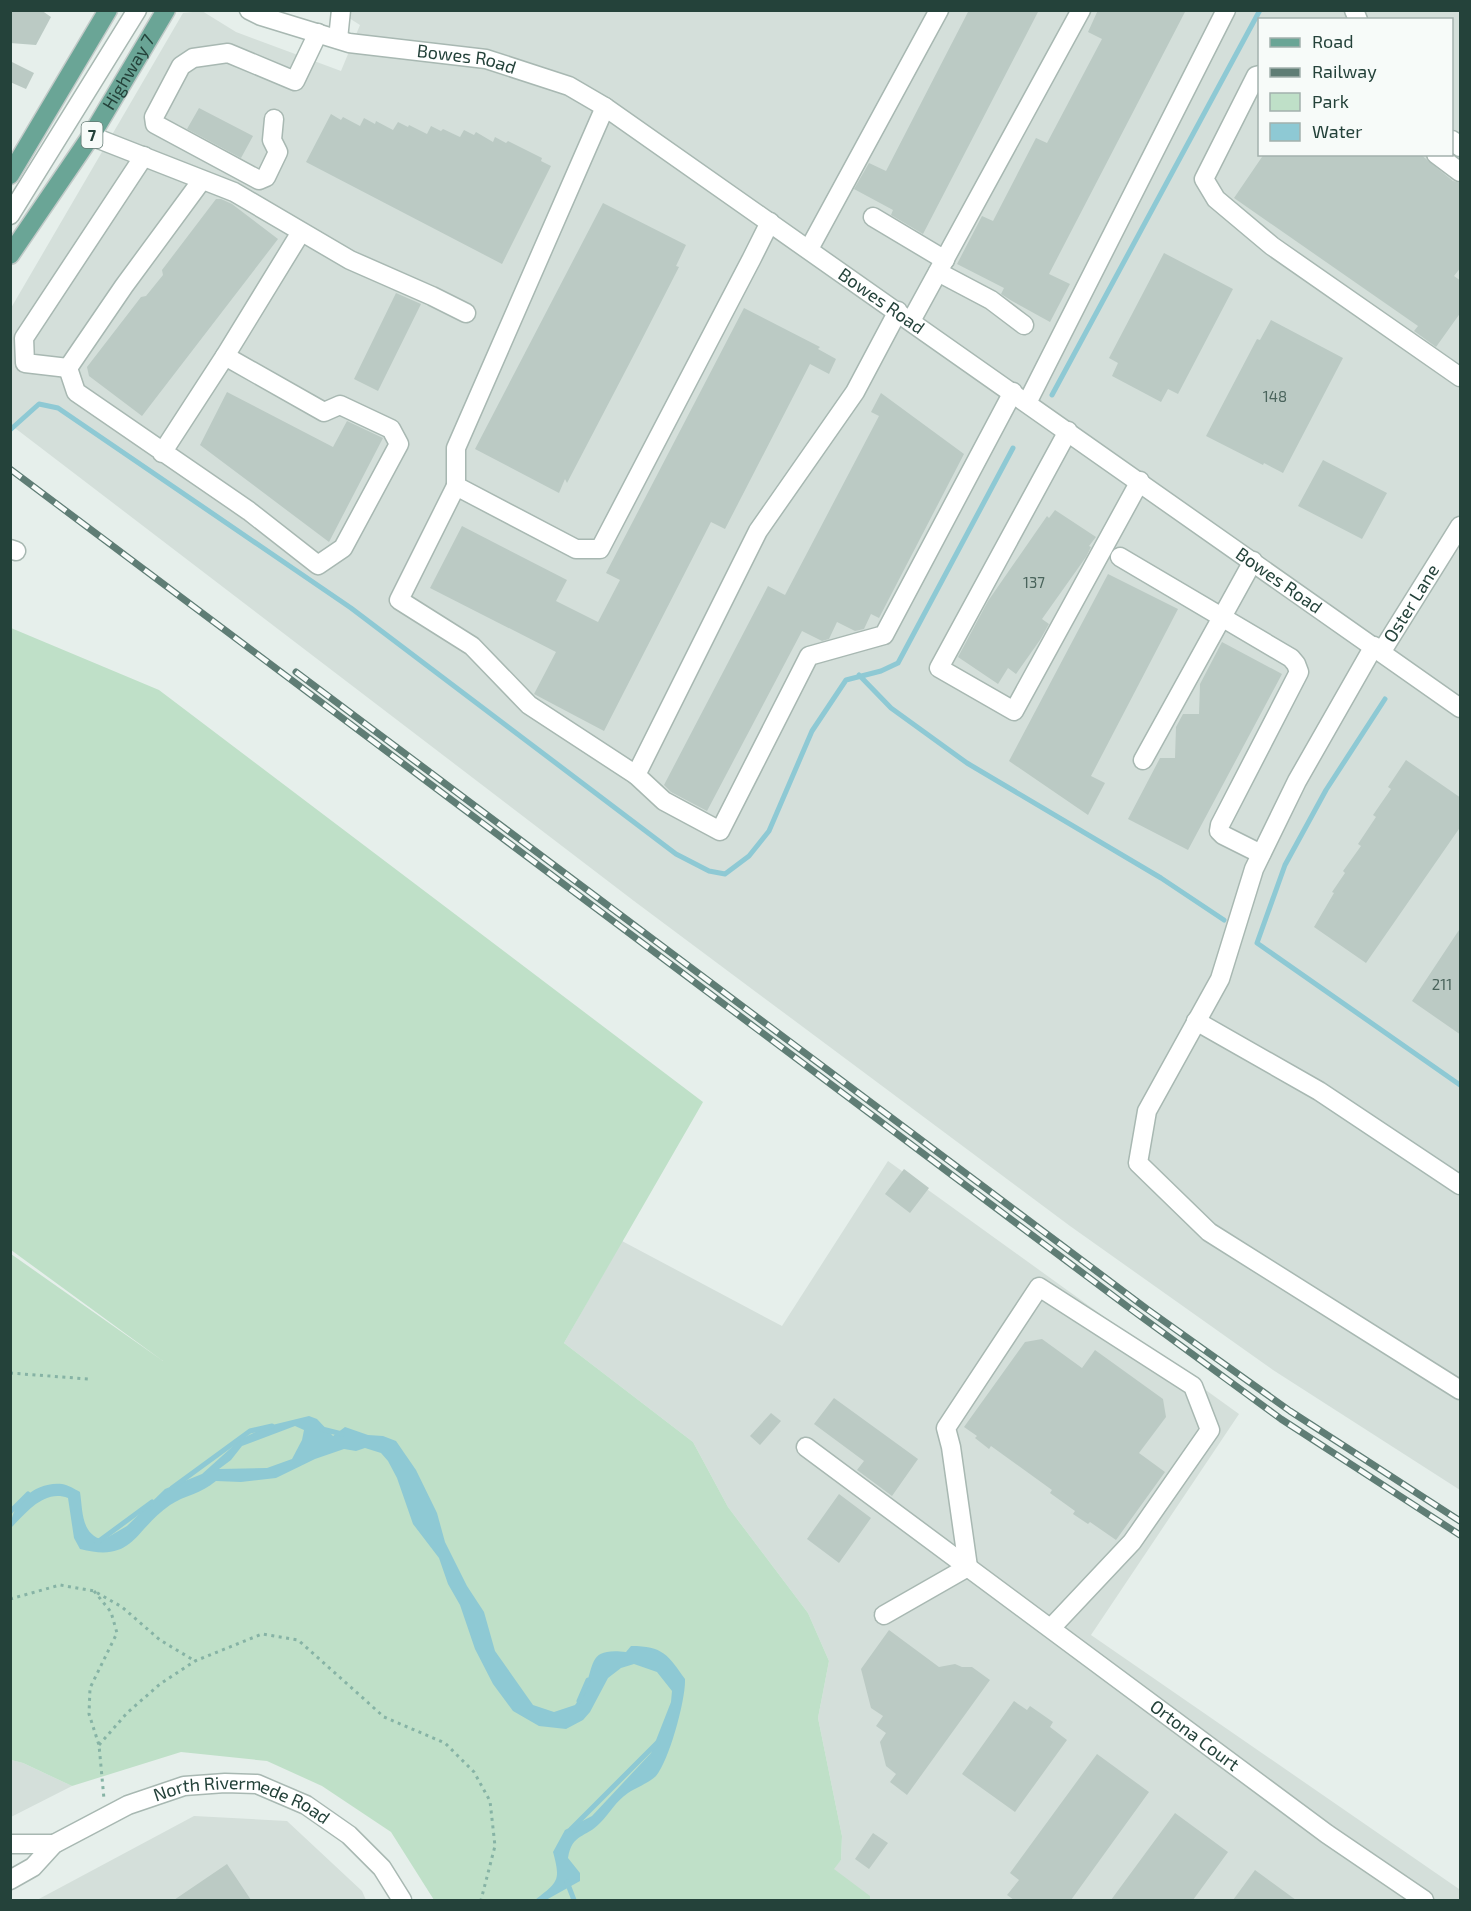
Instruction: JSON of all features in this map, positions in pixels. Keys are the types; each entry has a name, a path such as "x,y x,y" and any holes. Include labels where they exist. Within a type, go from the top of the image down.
{"main road":[{"path":"10,175 108,10"},
{"name":"Highway 7","path":"10,255 91,136 166,10"}],"street":[{"path":"10,215 137,10"},
{"name":"Bowes Road","path":"249,10 261,16 349,43 486,59 569,86 605,107 809,249 1461,708"},
{"path":"338,39 341,10"},
{"path":"809,249 939,10"},
{"path":"636,775 758,531 855,392 904,316 942,266 1081,10"},
{"path":"605,107 456,448 456,486 399,600 472,646 530,705 636,775 664,801 720,831 809,656 884,635 1020,397 1226,10"},
{"path":"274,119 272,140 278,152 266,177 259,180 155,124 154,117 182,66 193,58 228,53 295,81 318,33"},
{"path":"1258,76 1204,179 1216,199 1272,246 1459,373"},
{"path":"91,136 234,192 350,260 466,313"},
{"path":"68,368 25,363 24,338 144,156"},
{"path":"1439,156 1461,172"},
{"path":"68,368 124,286 202,180"},
{"path":"873,217 1024,325"},
{"path":"456,486 576,549 600,549 770,222"},
{"path":"162,453 301,232"},
{"path":"68,368 76,392 249,511 318,565 343,548 399,444 391,429 340,405 324,412 225,356"},
{"path":"1068,431 939,668 1014,711 1140,482"},
{"name":"Oster Lane","path":"1461,526 1378,649 1297,781 1254,869 1220,979 1147,1111 1138,1163 1209,1232 1461,1390"},
{"path":"1120,557 1223,616 1291,658 1296,664 1299,672 1220,825 1219,831 1222,835 1261,854"},
{"path":"1143,760 1253,561"},
{"path":"1196,1021 1319,1091 1461,1185"},
{"path":"884,1616 968,1567 951,1447 946,1428 1039,1287 1193,1386 1210,1430 1132,1542 1050,1628"},
{"name":"Ortona Court","path":"806,1447 1327,1834 1424,1900"},
{"name":"North Rivermede Road","path":"10,1880 33,1867 54,1844 128,1805 184,1786 225,1783 258,1784 306,1805 349,1835 382,1868 402,1900"},
{"name":"North Rivermede Road","path":"10,1844 54,1844"}],"path":[{"path":"10,1373 88,1379"},
{"path":"10,1599 60,1585 94,1592 122,1607 160,1640 195,1661"},
{"path":"94,1592 111,1612 117,1633 90,1688 89,1714 99,1745 105,1816"},
{"path":"99,1745 135,1706 160,1684 195,1661 262,1634 298,1640 384,1717 445,1743 474,1772 490,1801 495,1846 481,1900"}],"shaded area":[{"path":"202,11 236,32 341,71 360,25 338,11 1460,11 1460,1490 1273,1370 1070,1226 634,901 11,425 11,308 183,13"},
{"path":"888,1161 1239,1414 1091,1635 1459,1889 1460,1887 1460,1900 805,1900 841,1860 842,1836 818,1718 829,1661 808,1613 728,1507 693,1442 564,1343 622,1241 782,1326"},
{"path":"11,1760 23,1763 72,1786 11,1817"},
{"path":"194,1816 287,1821 362,1891 366,1900 37,1900"}],"green space":[{"path":"11,628 159,690 703,1102 564,1343 693,1442 728,1507 808,1613 829,1661 818,1718 842,1836 841,1860 834,1869 870,1896 870,1900 434,1900 391,1832 322,1786 267,1761 181,1752 72,1786 23,1763 11,1760 11,1254 163,1361 11,1250"}],"water":[{"path":"309,1416 317,1419 333,1436 345,1427 396,1441 416,1470 437,1513 445,1542 467,1586 484,1612 495,1651 533,1705 554,1712 575,1705 581,1697 595,1659 605,1652 626,1652 631,1646 658,1650 669,1658 685,1679 676,1729 656,1776 624,1796 595,1828 573,1844 568,1858 580,1873 580,1881 546,1900 535,1900 556,1880 557,1869 553,1852 565,1830 592,1816 651,1753 671,1702 672,1691 657,1672 634,1664 621,1668 608,1678 590,1712 583,1720 566,1729 539,1726 513,1711 493,1684 475,1649 460,1605 448,1584 439,1558 413,1524 397,1478 381,1453 365,1448 356,1451 344,1449 315,1459 276,1478 241,1482 216,1481 205,1489 170,1505 131,1542 112,1552 80,1549 74,1538 68,1498 59,1496 43,1500 11,1528 15,1510 26,1495 43,1486 62,1484 80,1492 84,1521 91,1533 103,1540 127,1526 165,1489 202,1474 241,1439 268,1426","holes":["295,1426 304,1430 302,1440 292,1459 267,1468 219,1469 231,1460 242,1446"]}],"building":[{"path":"10,10 41,10 51,17 36,45 10,43"},
{"path":"969,10 1039,10 923,234 891,215 893,210 854,189 869,163 886,171"},
{"path":"1098,10 1186,10 1049,274 1070,284 1050,322 1001,294 1004,288 957,264 982,216 993,221 1036,138 1047,143 1102,39 1088,32"},
{"path":"10,61 34,73 26,89 10,82"},
{"path":"199,108 253,136 241,158 187,129"},
{"path":"331,114 341,120 343,117 360,126 364,118 375,124 376,121 393,130 398,122 427,134 431,126 460,137 464,130 474,135 476,132 493,142 495,137 506,143 508,141 542,158 541,161 551,166 502,264 306,162"},
{"path":"1263,156 1422,156 1453,181 1461,183 1461,267 1454,276 1461,281 1461,312 1436,347 1414,331 1418,326 1234,198"},
{"path":"216,199 232,204 278,239 142,416 89,376 87,367 141,297 146,296 163,275 162,270"},
{"path":"603,203 686,245 676,266 679,267 567,483 565,479 559,493 475,449"},
{"path":"1164,253 1233,289 1178,394 1168,389 1161,402 1112,376 1118,363 1109,358"},
{"path":"396,293 421,304 378,391 354,379"},
{"path":"744,308 820,347 818,349 836,359 829,374 810,364 725,529 711,522 604,731 534,694 556,652 430,588 462,526 567,580 556,601 598,622 620,580 606,573"},
{"path":"1271,320 1343,358 1283,473 1206,436 1257,339 1260,340"},
{"path":"227,392 333,447 347,421 383,438 329,542 200,445"},
{"path":"881,393 964,454 879,618 871,614 864,629 855,631 837,622 829,639 822,641 802,631 707,811 671,792 664,785 768,586 785,595 879,416 871,412"},
{"path":"1323,460 1387,493 1362,539 1298,506"},
{"path":"1055,510 1096,537 1089,546 1091,547 1086,557 1042,619 1049,624 1040,640 1016,674 1008,668 998,684 958,657 988,601 1047,516 1049,518"},
{"path":"1108,574 1178,609 1091,776 1105,783 1088,815 1009,761"},
{"path":"1222,642 1282,674 1188,850 1128,819 1160,758 1175,758 1176,727 1183,714 1199,714 1200,684"},
{"path":"1406,760 1461,798 1461,826 1366,963 1314,927 1334,893 1332,892 1345,873 1343,871 1361,846 1358,844 1376,817 1373,815 1391,789 1388,787"},
{"path":"1461,927 1461,1035 1412,1001"},
{"path":"904,1169 929,1188 910,1213 885,1194"},
{"path":"1042,1339 1082,1368 1095,1350 1163,1399 1166,1417 1139,1453 1165,1472 1116,1540 1090,1522 1088,1524 1073,1514 1075,1511 1050,1493 1052,1490 991,1446 989,1449 975,1438 977,1436 964,1427 1025,1342"},
{"path":"834,1398 918,1459 892,1496 857,1470 864,1461 814,1424"},
{"path":"771,1413 781,1421 760,1445 750,1436"},
{"path":"839,1494 871,1518 839,1563 807,1539"},
{"path":"889,1630 939,1667 955,1664 972,1667 990,1680 907,1795 890,1782 896,1774 886,1766 880,1742 886,1733 876,1726 883,1716 871,1708 861,1669"},
{"path":"1014,1701 1027,1710 1030,1706 1053,1722 1050,1727 1067,1740 1015,1812 962,1774"},
{"path":"1097,1754 1149,1792 1071,1900 1014,1900 1007,1895 1019,1880 1010,1873"},
{"path":"1175,1813 1228,1852 1193,1900 1111,1900"},
{"path":"873,1833 888,1843 869,1869 855,1859"},
{"path":"227,1864 251,1900 174,1900"},
{"path":"1255,1870 1296,1900 1233,1900"}],"waterway":[{"path":"1052,395 1260,10"},
{"path":"10,430 39,404 58,408 351,608 676,854 709,871 725,874 749,856 769,831 812,731 846,680 881,671 898,663 1013,448"},
{"path":"859,675 891,708 967,763 1161,878 1224,920"},
{"path":"1385,699 1326,790 1285,865 1257,943 1460,1085"},
{"path":"172,1488 250,1431 272,1426"},
{"path":"322,1429 342,1434"},
{"path":"10,1512 28,1494"},
{"path":"96,1541 152,1502"},
{"path":"579,1701 588,1680"},
{"path":"571,1829 658,1742"},
{"path":"567,1882 574,1900"}],"railway":[{"path":"10,469 1128,1307 1281,1419 1460,1535"},
{"path":"296,672 1147,1309 1290,1411 1460,1521"}]}
